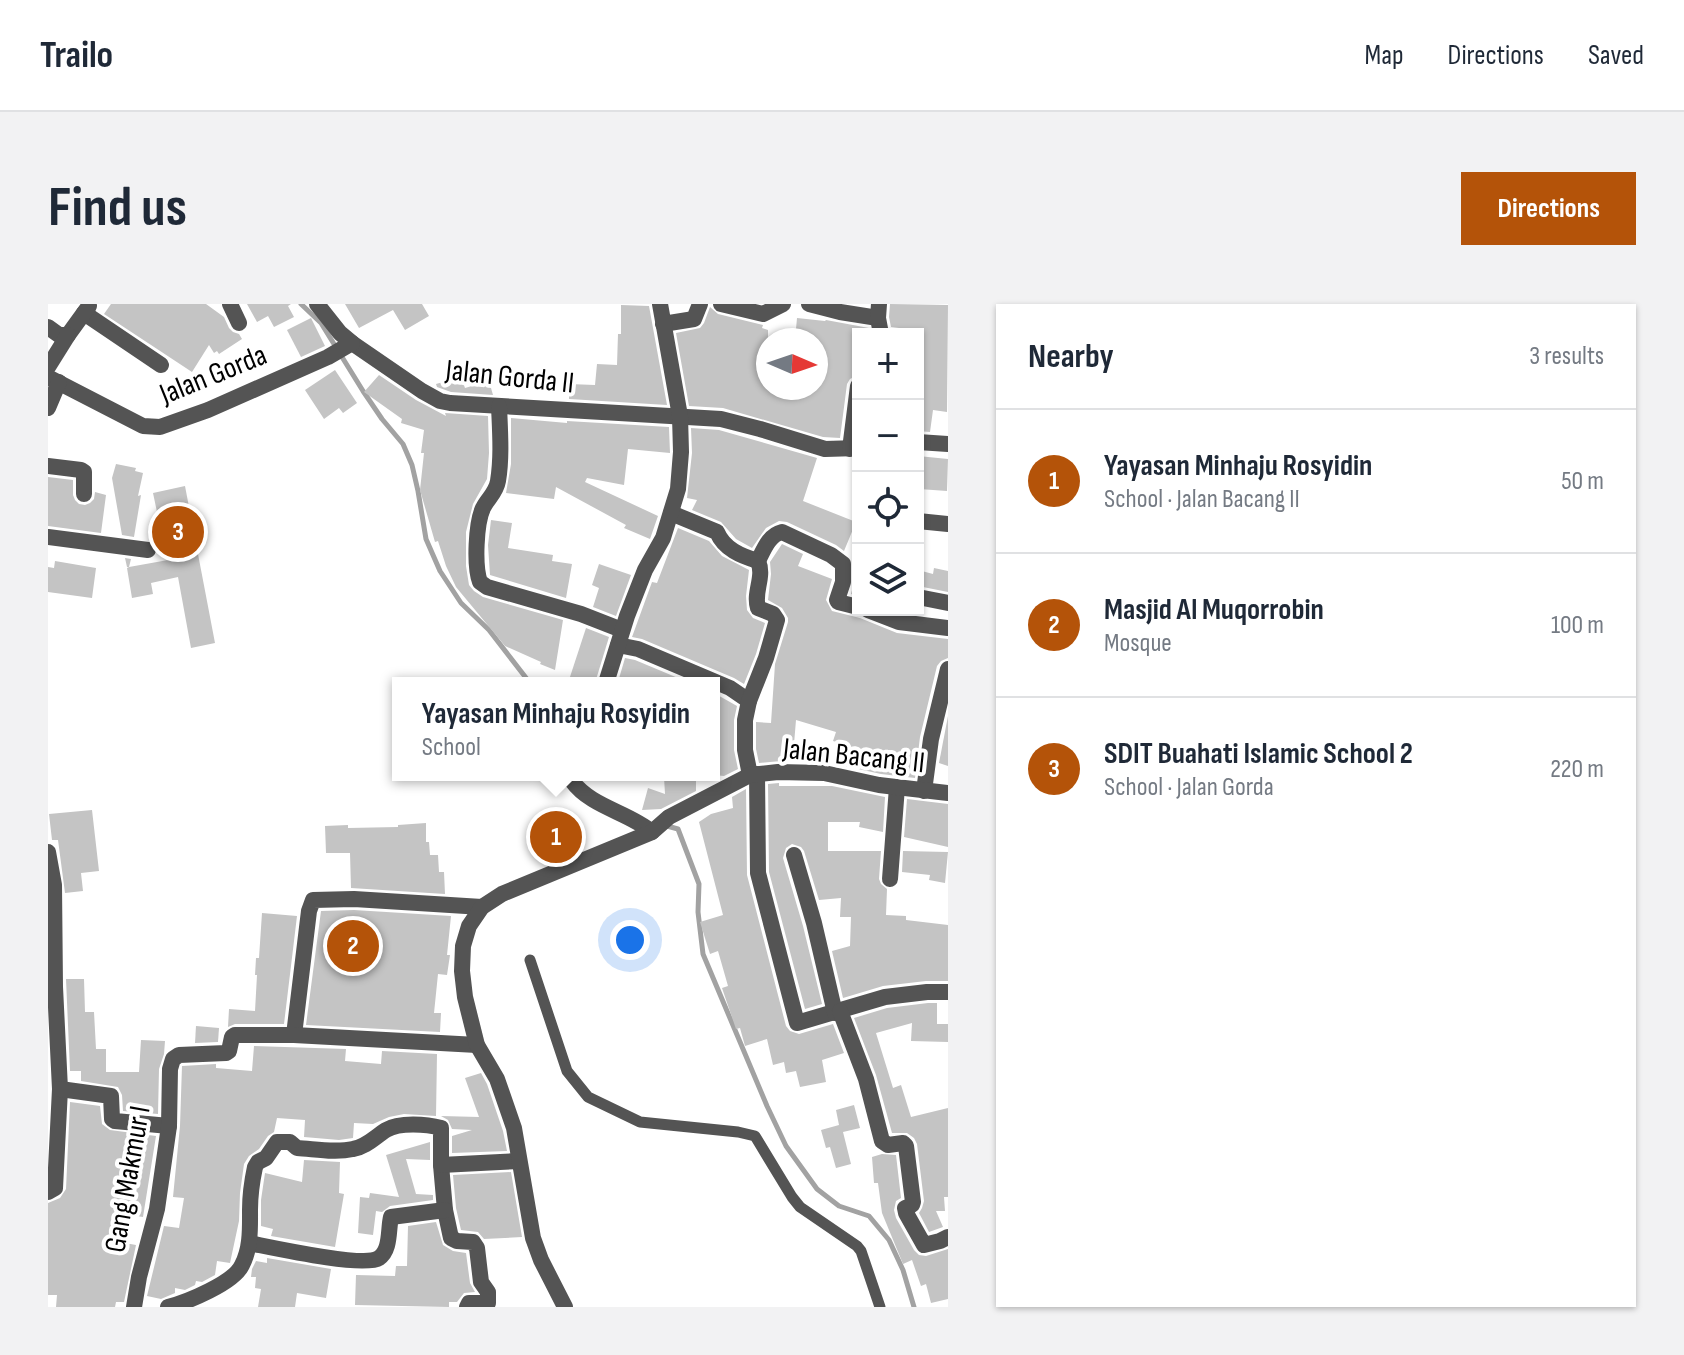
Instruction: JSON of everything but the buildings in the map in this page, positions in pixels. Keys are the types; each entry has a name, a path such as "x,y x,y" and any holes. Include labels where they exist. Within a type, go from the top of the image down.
{"street":[{"path":"230,304 239,323"},
{"path":"317,304 340,333 341,350"},
{"path":"608,677 645,570 663,538 678,489 680,416 660,304"},
{"path":"663,324 694,319 700,304"},
{"path":"721,304 763,314 783,304"},
{"path":"809,304 879,319"},
{"path":"48,367 87,308 161,365"},
{"path":"48,327 59,335 68,335"},
{"name":"Jalan Gorda","path":"53,380 136,423 152,428 208,410 341,350"},
{"name":"Jalan Gorda II","path":"341,350 431,397 450,403 721,419 825,449 852,448"},
{"path":"48,408 53,380"},
{"path":"499,406 497,484 479,518 477,575 480,582 487,587 581,614 638,649 704,677"},
{"path":"924,442 948,444"},
{"path":"48,466 84,472 84,494"},
{"path":"671,513 717,532 721,542 740,555 758,561"},
{"path":"924,522 948,524"},
{"path":"852,606 837,600 843,582 843,564 782,532 775,533 758,561 761,574 756,602 758,608 776,616 777,620 749,701 744,739 754,774 758,873 797,1023 885,997 948,992"},
{"path":"48,537 148,550"},
{"path":"924,598 948,603"},
{"path":"884,616 899,622 948,628"},
{"path":"924,791 931,739 948,669"},
{"path":"720,684 749,701"},
{"name":"Jalan Bacang II","path":"482,907 502,894 654,830 669,817 754,774 824,773 948,793"},
{"path":"574,781 577,788 595,801 654,830"},
{"path":"890,879 897,787"},
{"path":"48,852 54,885 52,987 60,1089 55,1188 48,1192"},
{"path":"794,855 838,1012 866,1079 882,1141 906,1146 913,1204 904,1209 922,1243 926,1245 948,1237"},
{"path":"477,1045 294,1035 309,911 313,900 354,899 482,907"},
{"path":"482,907 469,926 463,946 465,997 477,1045 497,1079 514,1128 533,1238 565,1307"},
{"name":"Gang Makmur I","path":"134,1307 157,1209 169,1126 173,1059 179,1055 226,1053 235,1035 294,1035"},
{"path":"60,1089 111,1096 112,1119 115,1121 169,1126"},
{"path":"168,1307 217,1287 242,1266 249,1243 255,1167 277,1142 290,1142 297,1148 354,1149 394,1126 439,1127 442,1131 441,1165 451,1238 473,1242 477,1248 481,1282 488,1292 488,1303 469,1303 467,1307"},
{"path":"441,1165 519,1161"},
{"path":"249,1243 343,1260 373,1260 380,1258 386,1250 391,1217 445,1210"}],"lane":[{"path":"530,960 567,1071 588,1097 640,1122 755,1136 800,1207 861,1251 880,1307"}],"waterway":[{"path":"301,304 321,323 363,391 403,444 412,465 426,539 440,571 461,603 489,630 525,677"},
{"path":"667,826 678,829 699,884 698,912 703,954 786,1146 817,1189 839,1206 869,1216 889,1240 903,1270 914,1307"}],"place":[{"name":"SDIT Buahati Islamic School 2","path":"178,532"},
{"name":"Yayasan Minhaju Rosyidin","path":"556,837"},
{"name":"Masjid Al Muqorrobin","path":"353,946"}]}
